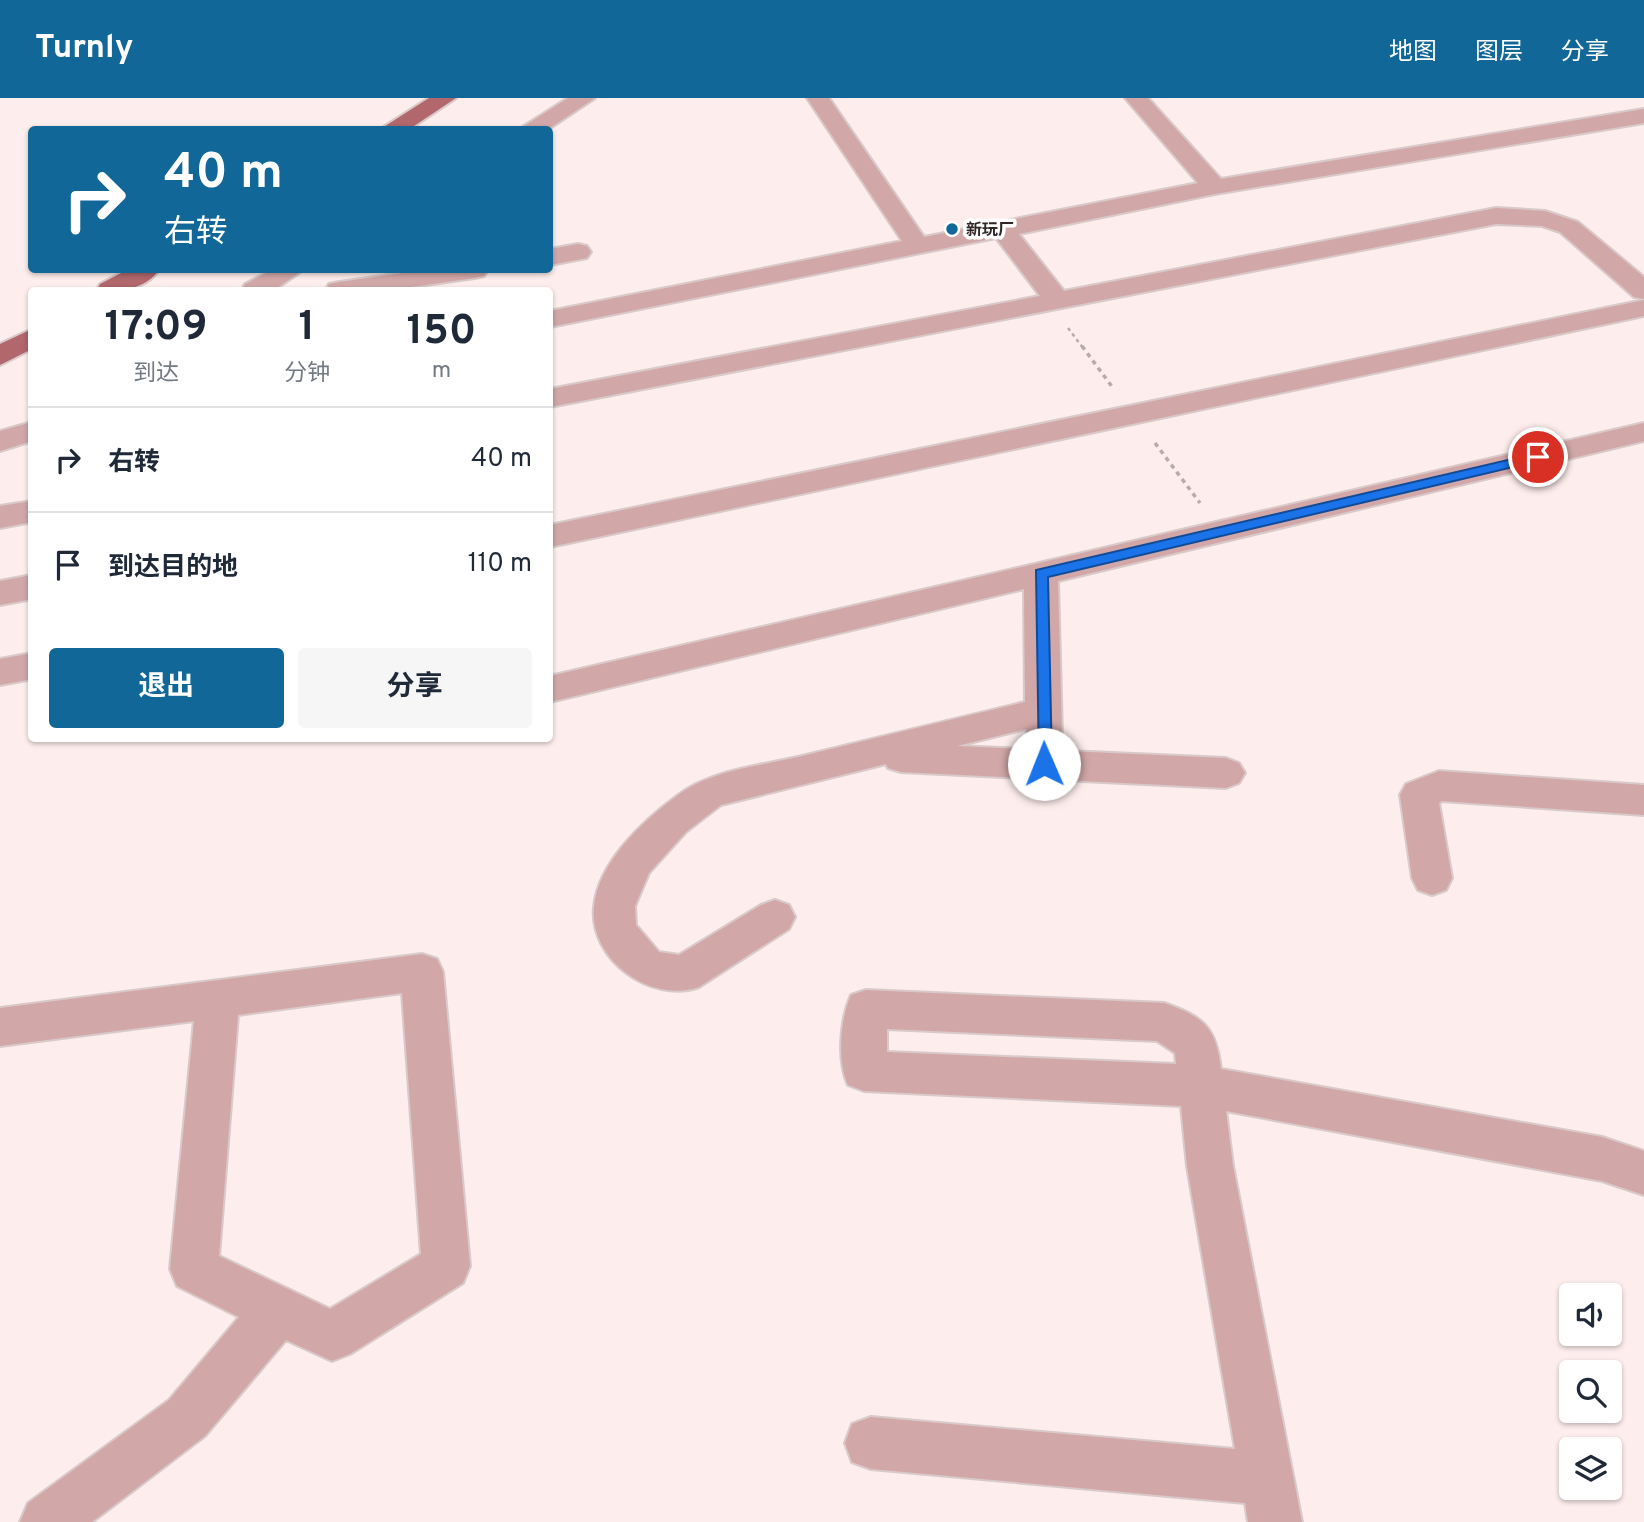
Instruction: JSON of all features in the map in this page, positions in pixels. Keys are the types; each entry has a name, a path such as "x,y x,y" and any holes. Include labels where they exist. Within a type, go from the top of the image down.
{"main road":[{"path":"397,126 446,98"},
{"path":"115,287 141,273"},
{"path":"0,356 28,339"}],"street":[{"path":"536,126 584,98"},
{"path":"818,98 917,245"},
{"path":"1136,98 1214,187"},
{"path":"553,318 917,245 980,245 1002,229 1214,187 1644,116"},
{"path":"553,397 1020,296 1057,300 1507,216 1545,219 1569,227 1644,291"},
{"path":"1002,229 1057,300"},
{"path":"553,256 578,252"},
{"path":"260,287 285,273"},
{"path":"355,287 438,273"},
{"path":"553,535 1644,308"},
{"path":"0,441 28,432"},
{"path":"553,688 1644,432"},
{"path":"0,517 28,512"},
{"path":"1041,574 1044,764"},
{"path":"0,593 28,588"},
{"path":"0,672 28,667"},
{"path":"775,917 684,974 645,966 621,940 612,909 628,869 681,810 709,793 1043,711"},
{"path":"858,757 1226,773"},
{"path":"1432,878 1419,795 1439,786 1644,800"},
{"path":"0,1027 422,972 446,1266 332,1336 194,1269 218,999"},
{"path":"871,1443 1271,1500 1210,1166 1201,1086 1196,1043 1164,1022 866,1009 864,1071 1201,1086 1602,1158 1644,1173"},
{"path":"47,1522 187,1418 278,1310"}],"place":[{"name":"新玩厂","path":"952,229"}],"route":[{"path":"1044,764 1041,574 1538,457"}]}
